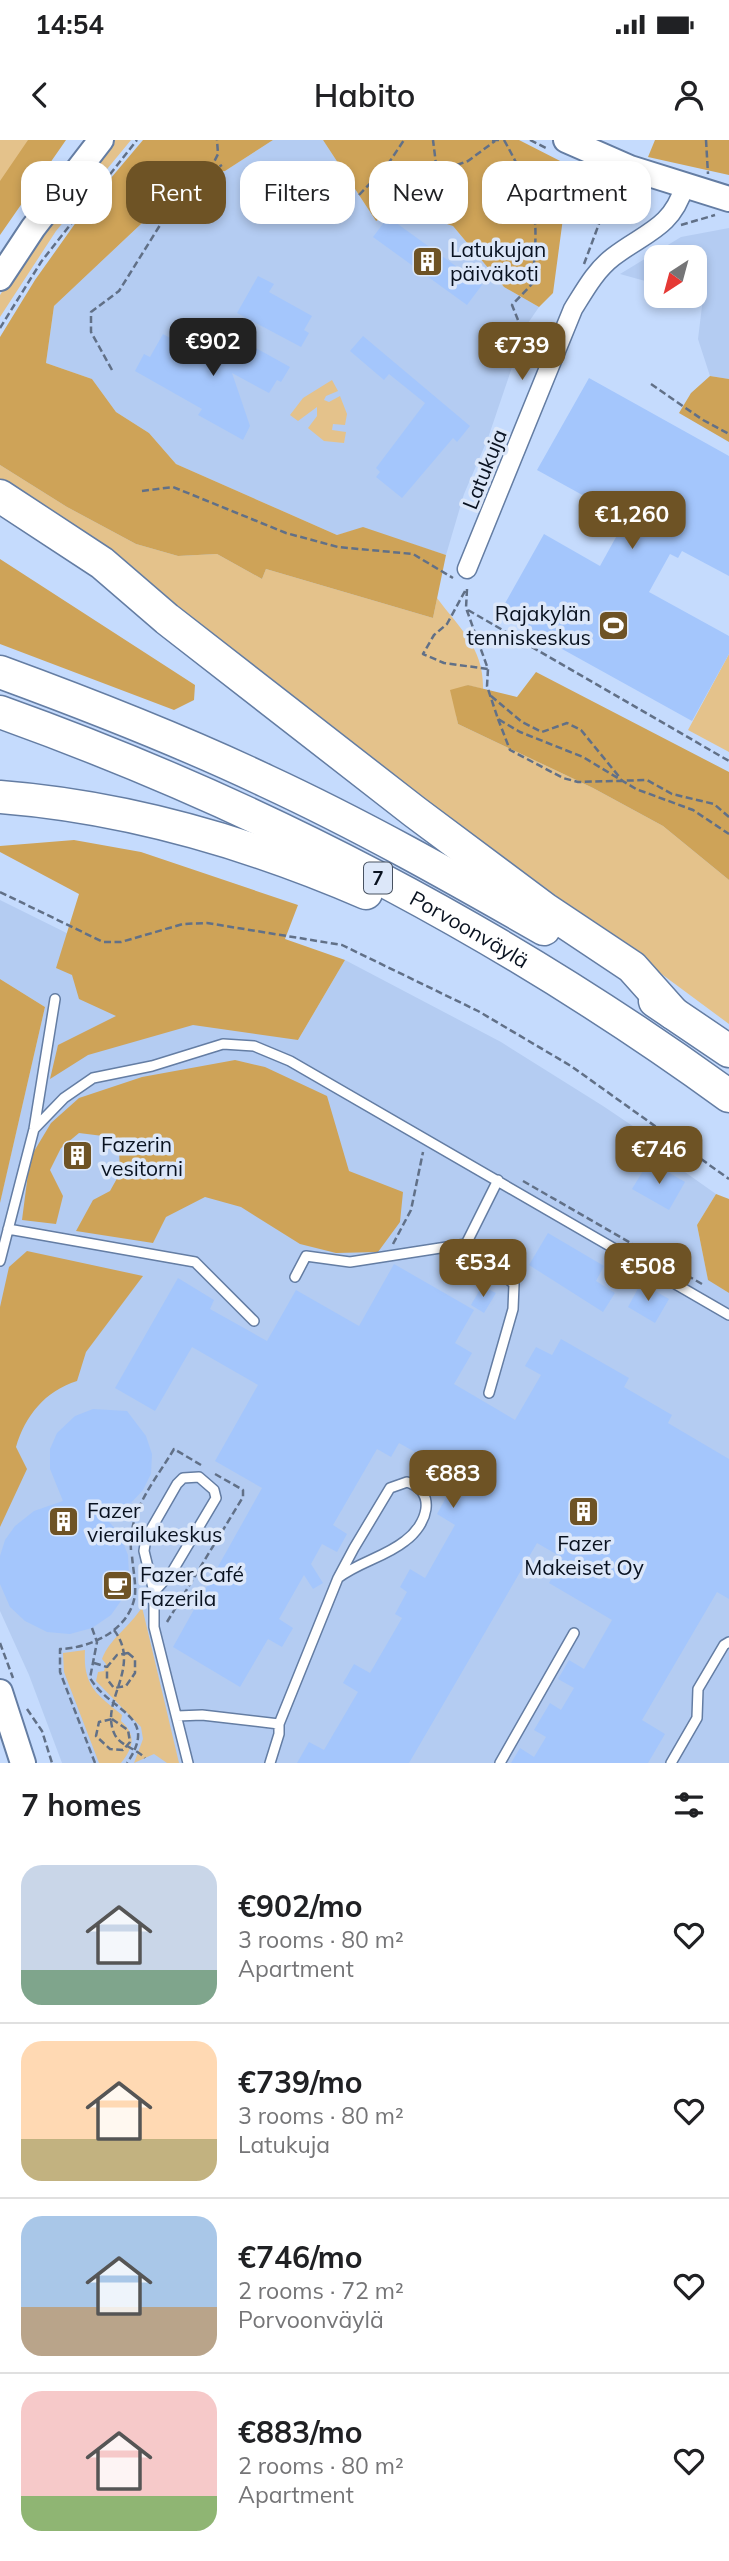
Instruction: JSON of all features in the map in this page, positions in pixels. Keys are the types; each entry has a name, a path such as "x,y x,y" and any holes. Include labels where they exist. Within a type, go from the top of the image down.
{"highway":[{"path":"0,496 102,564 167,619 415,812 545,909 632,967 673,1013"},
{"name":"Porvoonväylä","path":"0,672 201,751 341,817 545,930 729,1051"},
{"name":"Porvoonväylä","path":"0,712 220,800 371,874 535,966 729,1096"},
{"path":"0,797 96,808 213,835 342,883 535,966"}],"main road":[{"path":"0,278 40,218 101,140"},
{"path":"566,140 630,168 684,187 724,206"},
{"path":"0,1692 23,1763"}],"street":[{"name":"Latukuja","path":"462,575 573,309 603,266 673,215 684,187"}],"lane":[{"path":"0,1261 34,1129 55,999"},
{"path":"34,1129 64,1098 93,1079 152,1066 223,1044 254,1046 290,1061 729,1315"},
{"path":"467,1244 498,1180"},
{"path":"8,1229 195,1262 254,1321"},
{"path":"295,1277 306,1256 350,1262 467,1244 514,1284 513,1310 489,1393"},
{"path":"154,1592 172,1573 216,1498 214,1490 199,1477 183,1478 146,1538 146,1569 154,1592 154,1627 188,1763"},
{"path":"270,1763 279,1734 279,1724 338,1578 390,1488 407,1482 421,1488 428,1503 411,1535 394,1548 354,1566 338,1578"},
{"path":"500,1763 574,1633"},
{"path":"671,1763 697,1718 698,1689 724,1645 729,1642"},
{"path":"177,1716 202,1715 279,1724"}],"path":[{"path":"0,328 41,262 138,140"},
{"path":"214,161 218,154 217,140"},
{"path":"359,195 386,167 404,140"},
{"path":"433,140 436,161"},
{"path":"468,161 494,141 503,140 528,184 536,212 532,284 512,305 518,320"},
{"path":"706,140 709,163 707,177"},
{"path":"681,219 675,227 724,206"},
{"path":"112,370 90,332 91,312 120,291 161,224"},
{"path":"586,271 584,259 598,224"},
{"path":"651,384 703,420 729,433"},
{"path":"142,491 173,487 286,533 338,547 413,554 462,575"},
{"path":"488,669 444,663 423,653 434,635 447,624 467,589 466,608 488,669 490,695 510,750 563,778 603,783 647,780 672,794 714,804 729,817"},
{"path":"466,608 509,636 729,761"},
{"path":"490,695 522,722 542,732 567,723 580,730 623,781"},
{"path":"498,719 520,732 583,757 636,789 693,810 729,834"},
{"path":"0,892 103,942 121,942 183,925 207,923 291,934 342,945 478,1011 559,1059 729,1179"},
{"path":"95,1763 59,1663 60,1649 97,1642 114,1630 132,1605 135,1594 130,1531 133,1517 174,1449 244,1493 166,1625"},
{"path":"92,1628 97,1642 90,1678 129,1716 140,1733 136,1749 127,1763"},
{"path":"114,1630 125,1653 112,1719 115,1734 145,1758"},
{"path":"125,1653 134,1657 136,1668 130,1682 118,1689 109,1684 107,1667 113,1658 125,1653"},
{"path":"92,1663 107,1667"},
{"path":"122,1724 129,1716"},
{"path":"112,1719 122,1724 130,1737 128,1745 114,1751 98,1740 95,1731 98,1723 112,1719"}],"shaded area":[{"path":"0,140 44,140 31,161 21,161 21,177 0,211"},
{"path":"28,140 66,140 51,161 21,161 21,205 0,235 0,181"},
{"path":"115,140 131,140 112,163 98,161"},
{"path":"143,140 273,140 226,170 226,161 126,161 126,224 141,224 54,306 46,363 92,379 116,412 149,433 176,464 337,535 363,527 446,555 433,618 266,569 262,579 217,554 178,556 136,544 67,507 0,465 0,337 35,280 75,224 112,224 112,177"},
{"path":"273,140 323,140 337,161 240,161"},
{"path":"323,140 519,140 560,161 482,161 482,224 562,224 553,293 539,307 504,287 453,226 447,224 468,224 468,161 369,161 369,210 355,189 355,161 337,161"},
{"path":"655,140 729,140 729,175 648,157"},
{"path":"240,161 240,224 355,224 355,189 369,210 369,224 453,226 504,287 539,307 526,326 488,438 464,494 446,555 363,528 337,535 176,464 149,433 116,412 92,379 46,363 54,306 141,224 226,224 226,170"},
{"path":"46,224 62,224 0,317 0,295"},
{"path":"729,228 729,379 710,376 698,339 702,308 707,308 707,245 668,245 681,237"},
{"path":"644,259 644,281 620,274"},
{"path":"710,376 729,379 729,442 679,413 691,393"},
{"path":"332,380 338,391 326,396 324,400 329,402 340,396 347,414 345,425 333,424 332,430 346,432 344,443 324,441 308,428 317,416 317,407 298,421 290,415 303,398"},
{"path":"0,465 67,507 136,544 178,556 217,554 262,579 266,569 433,618 437,598 475,650 482,675 483,689 467,685 456,714 458,724 593,788 663,826 729,880 729,1024 0,484"},
{"path":"0,559 195,685 194,700 174,710 0,644"},
{"path":"729,654 729,752 688,730"},
{"path":"536,672 729,772 729,880 663,826 593,788 458,724 450,690 468,685 517,697"},
{"path":"74,840 141,852 298,905 285,939 345,960 298,1040 193,1025 88,1055 50,1079 58,1045 116,1016 79,999 72,975 56,968 79,894 0,852 0,846"},
{"path":"0,900 111,955 298,1040 345,960 501,1042 603,1106 652,1139 648,1146 716,1194 697,1225 708,1279 729,1293 729,1763 62,1763 29,1675 0,1611 0,1202 45,1007 0,979"},
{"path":"0,979 45,1007 0,1203"},
{"path":"235,1060 265,1067 327,1096 349,1171 403,1192 400,1222 378,1252 336,1253 300,1244 241,1207 205,1197 166,1217 153,1243 76,1231 93,1200 110,1191 120,1173 119,1149 103,1136 79,1133 61,1148 50,1170 63,1196 56,1224 22,1220 30,1158 51,1123 79,1098 142,1077"},
{"path":"716,1194 729,1199 729,1293 708,1280 697,1225"},
{"path":"27,1251 143,1276 86,1352 77,1381 46,1398 25,1425 16,1447 27,1469 0,1527 0,1307 9,1267"},
{"path":"142,1607 179,1763 167,1763 154,1754 134,1763 143,1739 141,1727 96,1681 98,1672 104,1671 106,1664 102,1659 106,1652"},
{"path":"85,1650 89,1681 98,1695 122,1715 121,1721 131,1736 132,1742 121,1763 99,1763 64,1672 63,1653"}],"building":[{"name":"Latukujan päiväkoti","path":"383,224 398,224 482,285 467,305 373,237"},
{"path":"258,276 274,284 269,292 312,316 304,330 309,333 301,347 237,313"},
{"path":"227,332 290,367 281,382 277,380 269,393 232,373 250,426 243,440 198,415 202,409 135,371 144,354 150,357 163,334 211,361"},
{"path":"363,336 470,426 457,442 453,438 402,498 376,477 380,472 376,468 425,403 389,374 384,380 350,351"},
{"path":"589,378 729,456 729,576 682,551 678,558 670,554 649,592 729,636 729,654 692,721 499,614 544,534 600,566 626,519 537,470"},
{"name":"Fazerin vesitorni","path":"78,1142 88,1146 92,1156 88,1166 78,1170 68,1166 64,1156 68,1146"},
{"path":"649,1161 685,1182 669,1210 632,1189"},
{"path":"548,1233 604,1266 596,1281 615,1293 603,1312 529,1265"},
{"name":"Fazer Makeiset Oy","path":"394,1264 474,1310 455,1343 472,1353 454,1384 515,1420 541,1375 525,1366 536,1347 552,1355 561,1339 629,1378 624,1387 672,1415 668,1423 729,1459 729,1599 717,1592 642,1720 665,1734 648,1763 511,1763 520,1748 534,1757 546,1737 534,1730 550,1703 561,1710 574,1688 558,1679 569,1660 584,1669 612,1620 549,1583 563,1558 537,1543 409,1763 297,1763 309,1742 324,1750 358,1692 343,1683 354,1664 370,1673 402,1618 395,1614 407,1592 400,1587 410,1569 425,1578 455,1525 437,1514 448,1494 419,1477 429,1460 399,1443 391,1457 377,1449 333,1525 347,1534 337,1552 322,1544 311,1564 323,1583 313,1589 304,1575 279,1619 293,1628 282,1647 268,1639 240,1687 173,1647 262,1488 215,1461 258,1385 192,1347 155,1411 115,1388 178,1278 214,1300 210,1309 267,1341 296,1290 359,1326"},
{"path":"641,1283 669,1299 655,1323 628,1307"},
{"path":"482,1286 496,1293 484,1313 471,1305"},
{"name":"Fazer vierailukeskus","path":"93,1409 127,1411 146,1436 152,1454 151,1474 143,1490 131,1503 103,1515 119,1533 128,1555 129,1575 123,1598 111,1615 92,1628 70,1634 47,1632 25,1621 10,1607 0,1584 0,1556 5,1540 15,1526 34,1511 63,1501 50,1469 50,1449 57,1433 75,1416"}],"place":[{"name":"Latukujan päiväkoti","path":"427,261"},
{"name":"Rajakylän tenniskeskus","path":"614,625"},
{"name":"Fazerin vesitorni","path":"78,1156"},
{"name":"Fazer Makeiset Oy","path":"584,1511"},
{"name":"Fazer vierailukeskus","path":"64,1522"},
{"name":"Fazer Café Fazerila","path":"117,1586"}]}
